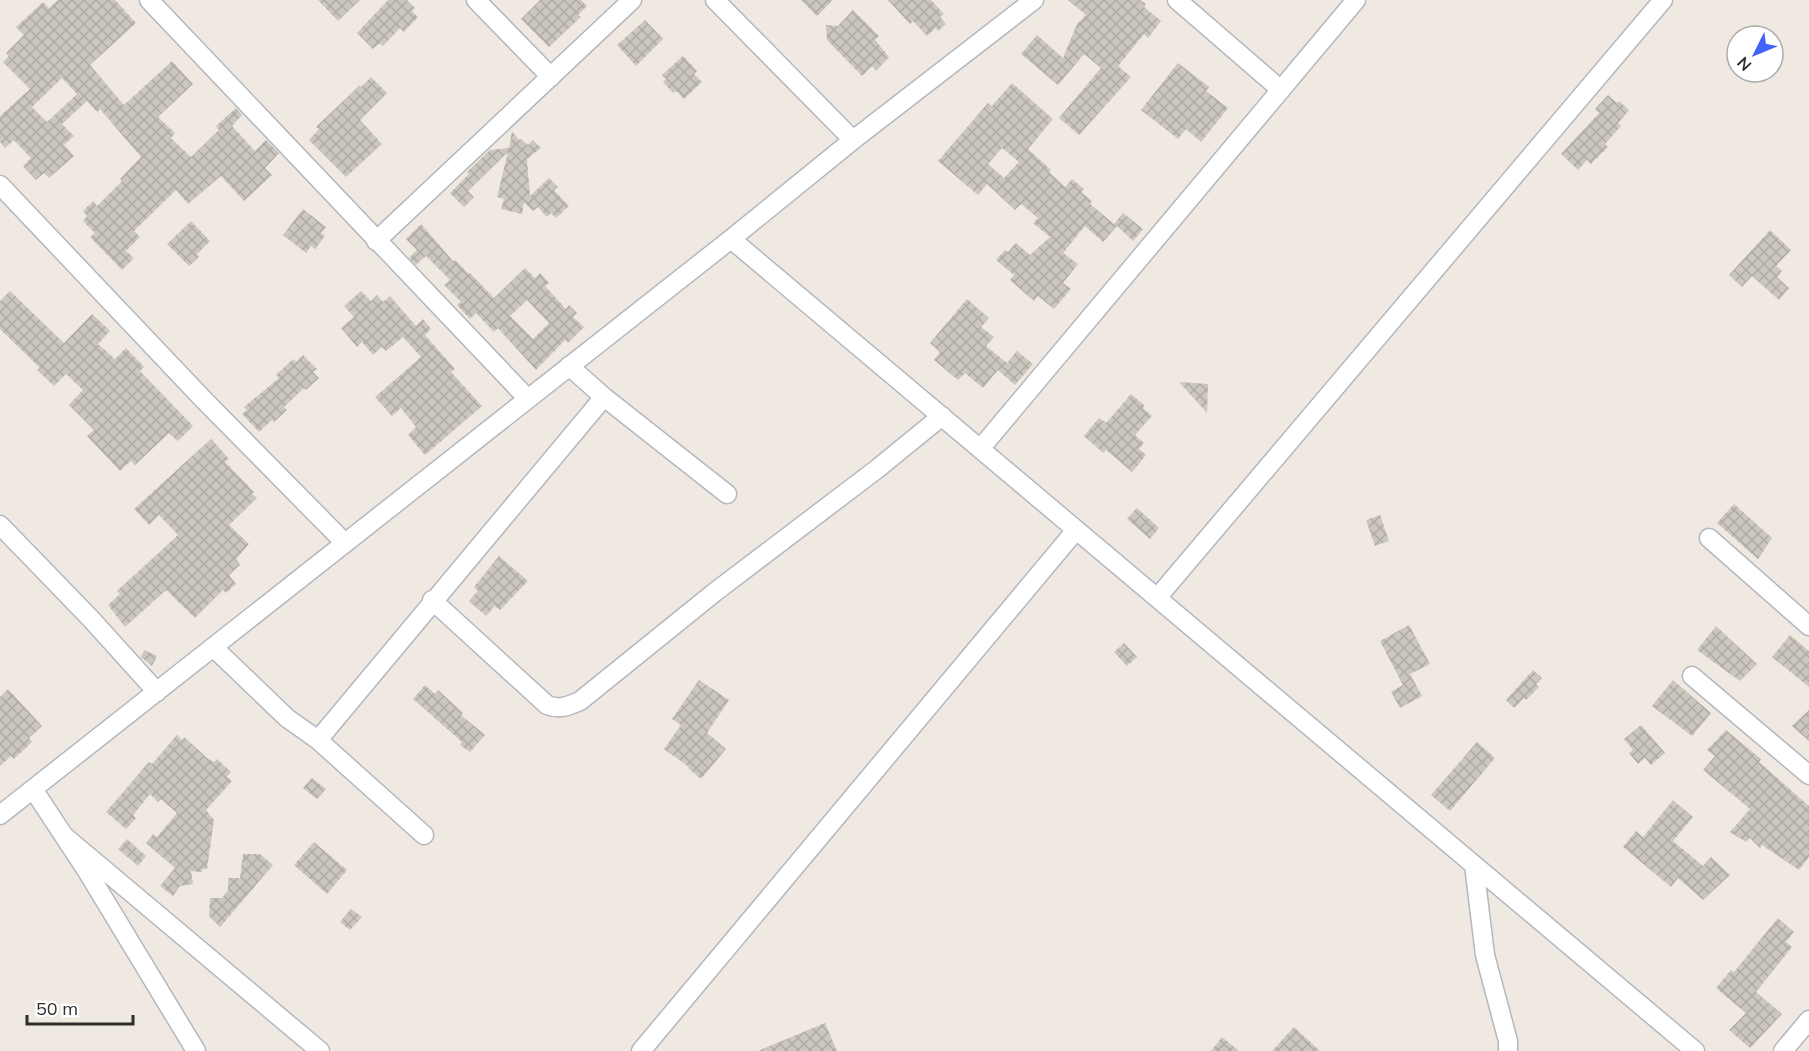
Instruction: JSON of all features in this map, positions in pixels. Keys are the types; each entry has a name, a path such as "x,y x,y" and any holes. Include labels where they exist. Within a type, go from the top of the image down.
{"street":[{"path":"149,0 528,399"},
{"path":"476,0 551,77"},
{"path":"376,241 632,0"},
{"path":"715,0 853,140"},
{"path":"0,815 731,239 853,140 1034,0"},
{"path":"1177,0 1281,90"},
{"path":"980,449 1356,0"},
{"path":"1157,598 1663,0"},
{"path":"0,185 202,398 345,543"},
{"path":"731,239 1695,1051"},
{"path":"569,366 604,397 727,494"},
{"path":"318,740 432,600 604,397"},
{"path":"432,600 548,705 555,708 566,708 580,701 715,592 877,470 942,416"},
{"path":"641,1051 1077,530"},
{"path":"3,534 91,619 157,692"},
{"path":"1709,538 1809,626"},
{"path":"213,647 287,718 318,740 424,835"},
{"path":"1692,676 1809,775"},
{"path":"33,789 87,871 196,1051"},
{"path":"64,836 320,1051"},
{"path":"1474,865 1485,955 1508,1041 1508,1051"},
{"path":"1783,1051 1809,1020"}],"building":[{"path":"58,0 115,0 136,23 90,65 124,105 172,61 193,84 158,117 175,133 171,138 191,157 219,130 216,126 236,108 242,115 232,126 255,151 266,140 279,153 265,168 272,175 244,201 221,176 188,204 176,190 134,231 140,237 126,251 134,258 122,270 90,237 95,233 83,221 87,216 83,211 93,201 97,206 122,181 120,179 141,157 100,109 97,112 87,101 62,124 74,136 64,145 74,156 49,178 44,173 36,180 23,166 31,158 14,140 5,148 0,142 0,116 30,89 3,62 9,56 6,53 24,35 16,27 43,2 49,8","holes":["62,78 77,94 47,122 32,107"]},
{"path":"318,0 360,0 338,21"},
{"path":"388,0 407,0 415,8 412,11 418,17 404,32 400,28 383,46 380,43 373,49 357,33"},
{"path":"540,0 581,0 587,6 578,15 581,17 549,47 521,19"},
{"path":"801,0 833,0 817,16"},
{"path":"888,0 931,0 944,14 940,17 946,24 938,31 936,28 927,36 913,21 910,24"},
{"path":"1068,0 1140,0 1146,4 1144,7 1161,21 1148,38 1144,34 1118,66 1131,77 1079,135 1059,118 1101,68 1084,54 1058,85 1021,54 1037,35 1063,58 1077,24 1086,15"},
{"path":"853,10 879,36 875,40 889,57 876,71 872,66 862,76 827,40 826,25 838,26"},
{"path":"645,20 663,39 636,66 617,45"},
{"path":"683,56 697,71 694,74 702,82 684,99 676,91 673,93 663,82 666,79 662,75"},
{"path":"1178,63 1209,87 1206,91 1228,108 1201,142 1186,129 1178,139 1141,110"},
{"path":"371,77 387,93 360,120 382,144 346,177 309,140 319,129 316,127"},
{"path":"1012,83 1053,119 1028,149 1051,170 1049,172 1065,187 1072,179 1084,189 1081,192 1092,201 1090,204 1114,224 1123,213 1143,229 1133,241 1117,226 1103,242 1085,226 1063,253 1078,264 1063,283 1071,289 1054,309 1038,296 1034,301 1010,280 1014,275 996,260 1016,243 1030,255 1050,237 1033,223 1038,218 1021,204 1015,210 987,184 978,195 938,161 988,103 992,106","holes":["1002,148 1019,162 1004,178 988,164"]},
{"path":"1608,95 1629,110 1618,123 1621,126 1605,144 1608,147 1591,164 1587,160 1578,170 1561,154 1599,113 1595,109"},
{"path":"512,131 519,140 521,139 528,145 533,140 541,148 527,159 530,196 549,178 558,187 554,190 569,206 556,218 551,213 547,217 538,207 533,211 524,202 522,214 501,209 504,199 497,197 508,152 468,191 474,197 464,207 450,193 469,174 467,172 490,150 509,148"},
{"path":"303,209 326,227 321,233 325,236 315,249 311,246 306,253 283,235"},
{"path":"191,221 210,241 197,254 199,257 189,266 167,244"},
{"path":"421,224 453,261 455,260 470,273 494,298 525,268 535,278 540,273 549,283 545,286 566,309 569,305 577,313 573,317 584,327 568,343 565,340 536,370 498,328 494,332 476,313 470,319 457,305 461,302 444,285 450,280 426,256 416,265 409,258 417,250 406,239","holes":["527,300 549,323 533,339 510,316"]},
{"path":"1770,230 1791,250 1776,266 1782,271 1777,277 1789,288 1779,300 1752,276 1742,287 1729,275"},
{"path":"10,291 64,343 92,314 110,331 98,344 115,359 126,348 144,367 140,371 193,426 178,441 169,433 135,465 131,461 120,471 87,436 94,430 69,405 83,390 66,374 54,386 37,370 40,368 0,329 0,301"},
{"path":"361,291 371,301 377,295 383,302 390,296 416,326 423,319 431,329 425,335 455,369 451,372 482,406 425,455 408,435 416,427 401,408 392,416 375,397 421,357 403,337 386,351 382,347 373,355 362,342 357,347 341,328 354,317 344,306"},
{"path":"967,299 989,318 981,327 994,337 986,346 1007,363 1017,351 1033,364 1015,385 998,370 983,388 965,373 958,380 934,360 940,352 930,343"},
{"path":"303,355 317,369 313,372 319,378 306,390 304,388 284,407 287,410 274,422 272,420 259,432 242,414 247,410 244,407 279,378 276,375 293,359 296,362"},
{"path":"1179,382 1208,384 1207,413"},
{"path":"1131,394 1145,406 1143,408 1152,416 1135,435 1144,443 1139,449 1146,455 1132,472 1106,450 1103,453 1084,436 1099,418 1106,423"},
{"path":"211,439 229,459 225,462 257,498 229,525 249,544 236,559 240,565 229,575 236,584 226,593 223,590 195,618 166,590 125,627 108,605 120,594 117,591 178,535 159,515 149,525 134,509"},
{"path":"1734,504 1772,538 1758,559 1717,523"},
{"path":"1137,508 1159,528 1150,539 1127,519"},
{"path":"1380,515 1389,541 1375,546 1366,520"},
{"path":"499,556 528,581 500,610 495,606 486,616 469,601 478,591 474,587"},
{"path":"1409,625 1430,664 1410,674 1422,696 1400,708 1391,692 1403,685 1380,641"},
{"path":"1716,626 1757,664 1740,681 1697,650"},
{"path":"1790,635 1809,651 1809,687 1772,657"},
{"path":"1124,643 1137,657 1127,666 1114,652"},
{"path":"144,650 157,656 152,666 141,657"},
{"path":"1533,670 1542,678 1536,684 1539,687 1514,708 1506,700"},
{"path":"699,680 729,700 707,733 726,749 701,779 664,749 681,725 672,719"},
{"path":"1673,680 1711,713 1692,736 1652,706"},
{"path":"425,685 435,694 438,690 463,713 461,715 485,735 470,752 460,745 462,742 413,699"},
{"path":"8,689 42,726 29,738 32,742 14,759 11,756 0,766 0,697"},
{"path":"1809,710 1809,741 1792,726"},
{"path":"1641,725 1665,753 1651,765 1645,758 1638,764 1629,753 1633,750 1624,739"},
{"path":"1726,730 1761,759 1759,762 1809,806 1809,857 1799,870 1762,845 1760,848 1750,838 1746,842 1730,832 1750,809 1703,770 1715,756 1707,750"},
{"path":"177,735 182,740 184,737 207,758 214,762 217,759 231,772 227,777 232,781 206,810 214,820 207,869 202,869 202,872 191,871 193,884 180,886 173,896 160,886 175,868 146,843 153,834 157,837 177,813 161,799 158,802 150,794 133,815 136,818 126,829 106,812 149,762 152,764"},
{"path":"1477,742 1495,758 1450,811 1431,795"},
{"path":"312,778 326,789 317,799 303,788"},
{"path":"1673,800 1693,817 1673,841 1703,866 1711,857 1730,875 1703,900 1678,878 1671,887 1623,847 1636,831 1643,837"},
{"path":"127,839 146,856 138,866 118,849"},
{"path":"314,842 347,870 327,894 294,865"},
{"path":"243,854 260,854 273,865 220,927 209,916 210,898 222,898 228,890 228,878 240,878"},
{"path":"351,909 362,917 350,930 340,922"},
{"path":"1778,918 1794,932 1786,942 1792,947 1756,992 1782,1014 1750,1048 1729,1030 1746,1013 1716,988 1731,970 1734,972"},
{"path":"825,1023 837,1051 758,1051"},
{"path":"1294,1027 1320,1051 1272,1051"},
{"path":"1222,1037 1239,1051 1211,1051"}]}
